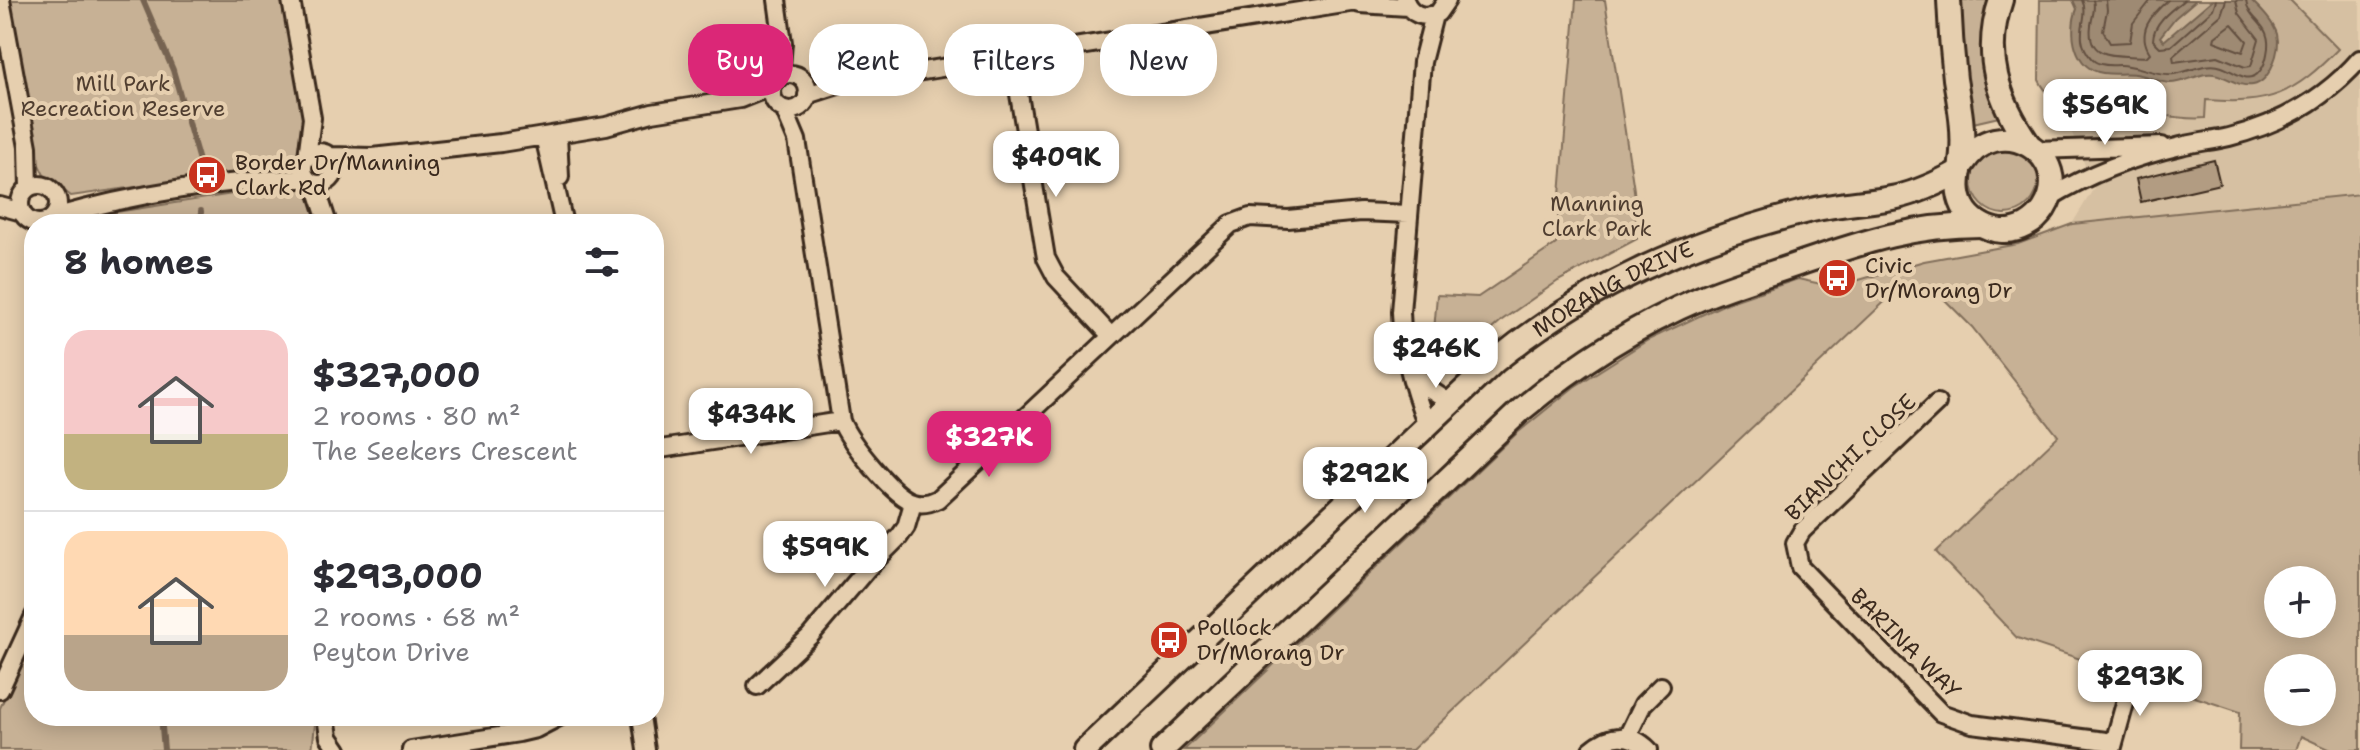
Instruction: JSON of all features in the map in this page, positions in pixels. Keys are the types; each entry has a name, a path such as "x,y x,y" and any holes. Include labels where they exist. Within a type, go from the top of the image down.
{"main road":[{"path":"1949,0 1962,126 1958,183 1964,207 1981,225 2001,231 2021,228 2039,216 2049,198 2051,177 2042,157 2002,101 1994,70 1994,36 2001,0"},
{"path":"1961,168 1969,154 1991,140 2004,138 2032,147"},
{"name":"MORANG DRIVE","path":"1085,750 1450,403 1526,336 1578,301 1638,269 1726,235 1814,209 1899,196 1961,168"},
{"name":"MORANG DRIVE","path":"1162,750 1521,410 1585,361 1677,309 1757,278 1908,230 1981,225"}],"street":[{"path":"1,0 28,147 27,214"},
{"path":"291,0 324,171 327,214"},
{"path":"777,0 780,24"},
{"path":"1084,47 1364,2 1441,11 1447,0"},
{"path":"1416,9 1422,62 1401,321 1404,347 1427,425"},
{"path":"2049,198 2103,169 2182,146 2230,137 2281,120 2322,95 2360,59"},
{"path":"793,92 944,68"},
{"path":"69,214 100,204 324,171 372,157 501,143 606,126 652,113 761,96"},
{"path":"791,96 841,421 855,447 902,496 913,503 922,504 938,499 1217,235 1241,219 1307,218 1341,213 1409,214"},
{"path":"1019,96 1049,269 1111,336"},
{"path":"312,118 303,171 324,171"},
{"path":"551,135 563,214"},
{"path":"2032,147 2182,146"},
{"path":"264,179 306,159"},
{"path":"0,206 52,190 58,200"},
{"path":"0,197 28,196"},
{"path":"58,200 100,204"},
{"path":"50,214 58,200"},
{"path":"1410,367 1432,391 1450,403"},
{"name":"BIANCHI CLOSE","path":"1795,543 1802,531 1937,403"},
{"path":"664,448 841,421"},
{"path":"757,686 810,636 867,569 899,537 906,527 913,503"},
{"name":"BARINA WAY","path":"1795,543 1800,567 1941,713 1972,724 2113,746"},
{"path":"0,690 24,638"},
{"path":"2113,746 2132,678"},
{"path":"1627,737 1643,704 1661,686"},
{"path":"327,726 329,737 338,750"},
{"path":"411,750 519,733 542,726"},
{"path":"642,726 646,750"},
{"path":"1591,750 1611,737 1639,741 1649,750"}],"shaded area":[{"path":"2290,0 2360,0 2360,194 2072,224 2094,188 2060,103 2073,112 2084,114 2119,111 2184,120 2206,100 2262,100 2290,90 2318,69 2337,49"}],"green space":[{"name":"Mill Park Recreation Reserve","path":"8,0 284,0 304,114 302,148 289,161 265,169 71,196 44,175 38,163"},
{"name":"Manning Clark Park","path":"1576,0 1605,0 1634,190 1637,239 1558,281 1502,320 1445,371 1433,343 1437,295 1478,297 1556,244"},
{"path":"1959,0 1992,0 1991,97 1999,117 1973,123 1962,57"},
{"path":"2040,0 2290,0 2338,49 2307,77 2279,94 2247,101 2206,100 2205,118 2130,111 2081,113 2059,103 2039,80"},
{"path":"2005,148 2018,151 2028,158 2035,168 2038,181 2035,194 2028,204 2018,211 2005,214 1992,211 1982,204 1975,194 1972,181 1975,168 1982,158 1992,151"},
{"path":"285,186 308,192 317,214 103,214"},
{"path":"2360,194 2360,750 2331,750 2301,736 2296,750 2239,750 2240,712 2017,638 1936,552 2058,436 1972,327 1941,296 1898,289 1412,750 1184,750 1516,434 1574,387 1648,340 1727,303 1798,279 1835,287 1924,261 2018,244 2072,224"},
{"path":"24,655 24,726 315,726 312,750 0,750 0,708"}],"water":[{"path":"2073,0 2196,0 2175,18 2160,37 2164,41 2212,0 2251,0 2275,29 2278,41 2276,56 2269,72 2253,85 2240,84 2212,74 2170,83 2135,74 2103,73 2085,64 2076,48 2073,28 2077,9"}],"building":[{"path":"2214,160 2220,184 2141,202 2136,179"}],"waterway":[{"path":"143,0 173,70 199,161"},
{"path":"162,726 164,750"}],"place":[{"name":"Border Dr/Manning Clark Rd","path":"207,175"},
{"name":"Civic Dr/Morang Dr","path":"1837,278"},
{"name":"Pollock Dr/Morang Dr","path":"1169,640"}]}
